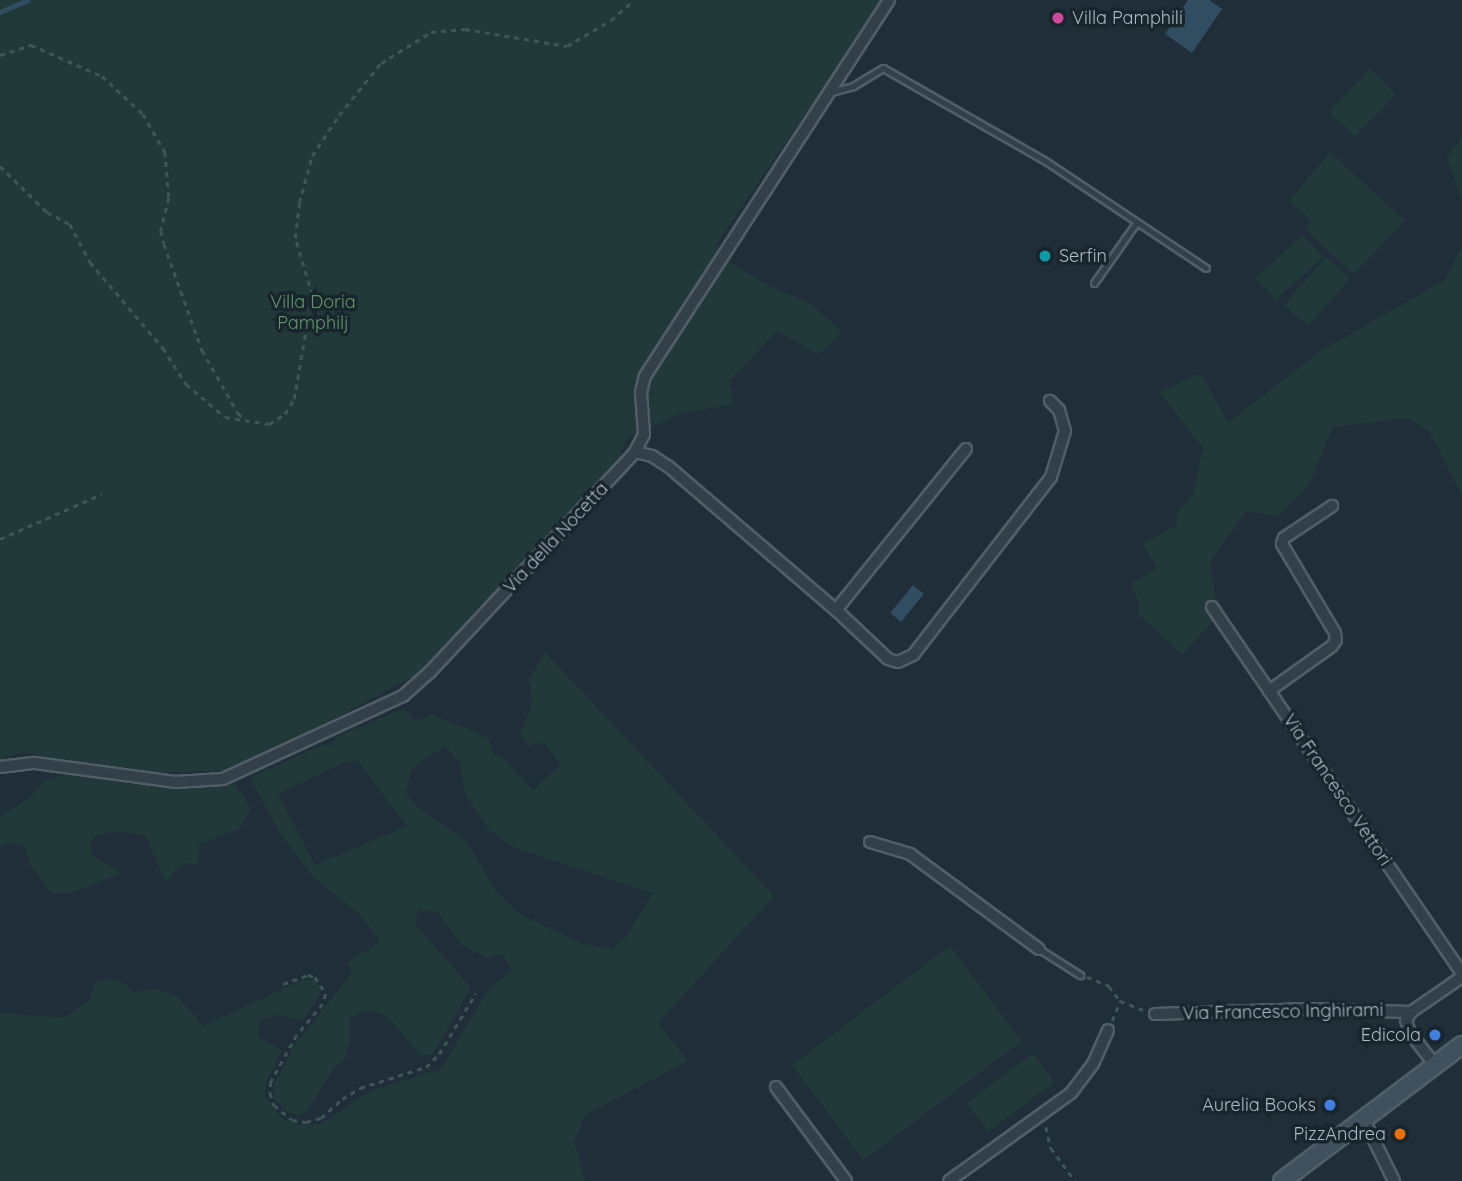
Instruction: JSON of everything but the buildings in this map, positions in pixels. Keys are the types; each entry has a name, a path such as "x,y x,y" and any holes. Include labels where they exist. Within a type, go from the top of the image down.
{"main road":[{"path":"1282,1181 1462,1045"}],"street":[{"name":"Via della Nocetta","path":"0,767 35,764 175,782 223,779 403,696 430,672 635,452 644,435 641,392 645,376 889,0"},
{"path":"635,452 652,456 669,467 836,610 888,659 902,661 913,655 1051,477 1065,431 1059,410 1051,401"},
{"path":"836,610 966,449"},
{"path":"1269,691 1332,646 1335,640 1335,633 1282,544 1284,538 1332,506"},
{"name":"Via Francesco Vettori","path":"1212,607 1462,975"},
{"path":"870,842 910,854 1039,949"},
{"path":"1435,1065 1408,1030 1406,1022 1411,1012 1462,975"},
{"name":"Via Francesco Inghirami","path":"1155,1014 1302,1009 1411,1012"},
{"path":"948,1181 1071,1093 1084,1079 1108,1030"},
{"path":"776,1087 846,1181"},
{"path":"1363,1118 1394,1181"}],"lane":[{"path":"826,94 853,86 883,68 1047,162 1206,268"},
{"path":"1094,284 1136,223"},
{"path":"1039,949 1080,975"}],"path":[{"path":"0,166 47,212 70,224 90,262 163,348 186,384 225,417 269,424 279,419 294,399 312,295 295,238 299,203 312,156 381,63 431,32 465,29 567,46 611,20 634,0"},
{"path":"0,55 31,45 102,76 143,114 165,152 169,198 161,231 191,324 201,350 238,413 248,422"},
{"path":"0,539 102,494"},
{"path":"283,984 308,975 315,976 326,994 323,1004 297,1035 271,1082 270,1093 274,1105 292,1121 306,1122 321,1118 342,1099 360,1088 425,1067 439,1054 475,993"},
{"path":"1080,975 1109,986 1121,1001 1155,1014"},
{"path":"1108,1030 1121,1001"},
{"path":"1044,1113 1051,1148 1075,1181"}],"green space":[{"name":"Villa Doria Pamphilj","path":"0,0 883,0 716,245 735,266 773,288 811,304 842,332 819,354 777,331 729,381 733,404 678,414 627,437 620,456 498,595 426,670 297,738 222,771 143,773 22,752 0,760"},
{"path":"1370,69 1396,94 1355,136 1329,111"},
{"path":"1462,137 1462,203 1447,157"},
{"path":"1330,152 1405,221 1353,274 1305,229 1312,221 1289,201"},
{"path":"1303,235 1323,257 1276,300 1255,278"},
{"path":"1462,245 1462,495 1429,431 1407,418 1333,427 1309,485 1278,516 1246,511 1210,562 1218,616 1182,655 1136,611 1140,607 1131,584 1157,568 1143,544 1176,526 1177,513 1193,495 1203,448 1159,392 1201,373 1228,423 1319,352 1445,280"},
{"path":"1326,257 1350,278 1308,326 1284,305"},
{"path":"545,652 774,896 658,1023 688,1061 585,1115 574,1141 585,1181 0,1181 0,1013 65,1018 89,1000 97,981 111,979 125,984 133,992 155,989 178,997 203,1026 304,979 315,980 321,989 304,1020 276,1015 259,1021 258,1037 282,1050 266,1082 265,1095 281,1118 297,1125 321,1124 371,1091 441,1069 488,990 512,971 502,953 489,959 462,945 437,912 420,910 415,918 417,926 471,988 433,1054 420,1055 389,1018 379,1013 363,1011 350,1018 350,1041 345,1058 334,1068 307,1112 297,1115 288,1113 274,1098 273,1086 294,1046 351,974 349,962 380,941 360,915 314,878 280,833 250,778 322,745 332,745 336,737 404,709 417,722 431,714 489,738 494,754 506,761 533,790 561,764 543,742 530,746 520,736 532,703 529,680","holes":["445,746 460,763 465,794 489,830 514,848 653,893 627,935 612,949 583,944 518,913 495,890 468,843 415,805 406,793 412,768","357,760 407,826 315,865 278,794 343,763"]},
{"path":"64,775 140,785 235,784 251,809 239,829 199,844 198,865 190,863 178,866 166,883 145,835 114,831 95,837 89,845 94,857 122,873 67,894 51,893 30,864 24,846 11,843 0,847 0,816 30,798 43,782"},
{"path":"950,946 1022,1041 863,1160 792,1065"},
{"path":"1033,1053 1055,1082 988,1132 967,1103"}],"water":[{"path":"1188,0 1209,0 1222,9 1192,53 1165,34"},
{"path":"913,585 924,594 901,622 890,613"}],"waterway":[{"path":"0,12 28,0"}],"place":[{"name":"Villa Pamphili","path":"1058,18"},
{"name":"Serfin","path":"1045,256"},
{"name":"Edicola","path":"1435,1035"},
{"name":"Aurelia Books","path":"1330,1105"},
{"name":"PizzAndrea","path":"1400,1134"}]}
